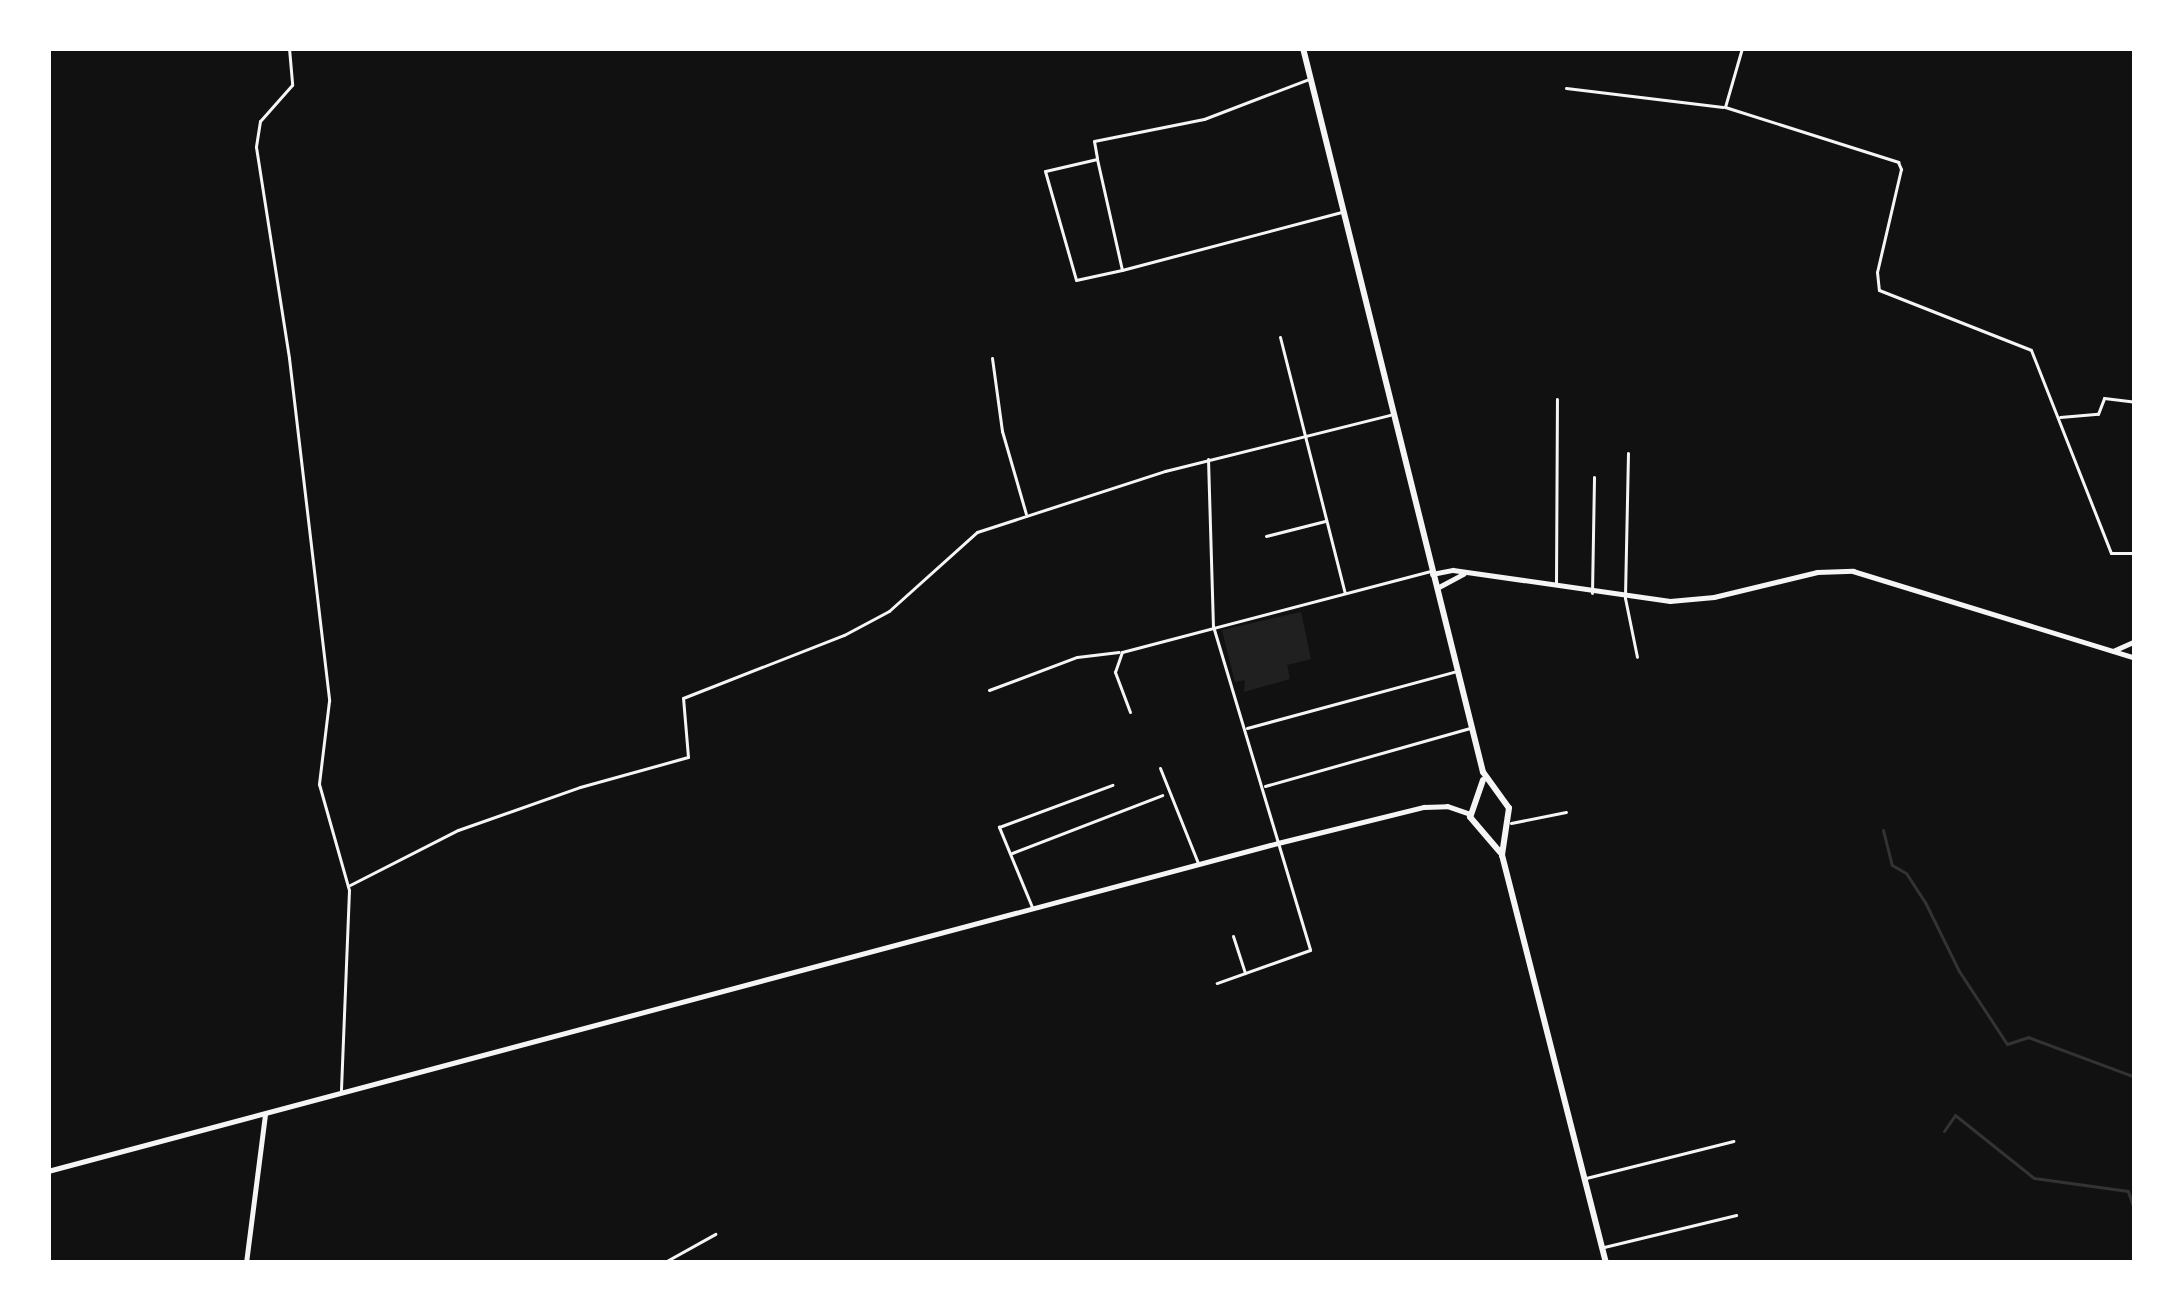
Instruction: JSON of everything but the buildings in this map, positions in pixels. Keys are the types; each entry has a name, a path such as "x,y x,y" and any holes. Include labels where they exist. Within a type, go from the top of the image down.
{"main road":[{"path":"1303,48 1483,772 1509,808 1502,855 1606,1263"},
{"path":"1432,572 1625,598 1714,597 1765,581 1853,571 2133,659 2133,642 2114,651"},
{"path":"1436,589 1463,574"},
{"path":"1483,772 1470,814 1473,826 1502,855"},
{"path":"1478,800 1497,797"},
{"path":"48,1171 1278,843 1424,807 1447,806 1470,814"},
{"path":"1486,836 1504,831"},
{"path":"246,1263 265,1115"}],"street":[{"path":"289,48 292,85 260,121 256,147 289,358 328,700 319,784 348,886 342,1094"},
{"path":"1725,107 1742,48"},
{"path":"1122,270 1094,141 1204,119 1310,79"},
{"path":"1566,88 1725,107 1898,162 1901,169 1877,272 1879,290 2018,340 2031,350 2110,554 2135,553"},
{"path":"1097,159 1045,171 1072,276 1080,280 1342,211"},
{"path":"1280,338 1346,594"},
{"path":"992,358 1003,431 1026,516"},
{"path":"2058,417 2098,414 2104,398 2135,401"},
{"path":"1556,586 1557,399"},
{"path":"348,886 458,830 688,757 683,698 889,611 965,539 1208,459 1393,414"},
{"path":"1628,453 1625,598 1637,657"},
{"path":"1208,459 1214,626 1310,950 1217,983"},
{"path":"1592,593 1594,477"},
{"path":"1266,536 1327,521"},
{"path":"989,690 1077,657 1122,652 1432,572"},
{"path":"1122,652 1115,672 1130,712"},
{"path":"1245,728 1457,671"},
{"path":"1264,786 1472,728"},
{"path":"1160,768 1198,865"},
{"path":"1033,909 999,827 1112,785"},
{"path":"1010,854 1162,795"},
{"path":"1510,822 1566,812"},
{"path":"1233,936 1245,974"},
{"path":"1584,1178 1733,1141"},
{"path":"1602,1248 1736,1214"},
{"path":"663,1263 715,1234"}],"shaded area":[{"path":"1301,612 1311,659 1287,665 1290,679 1244,692 1245,680 1235,682 1222,630"}],"waterway":[{"path":"1883,830 1892,865 1906,873 1925,902 1959,971 2007,1044 2028,1037 2135,1077"},
{"path":"1944,1131 1955,1115 2034,1178 2128,1191 2135,1213"}]}
